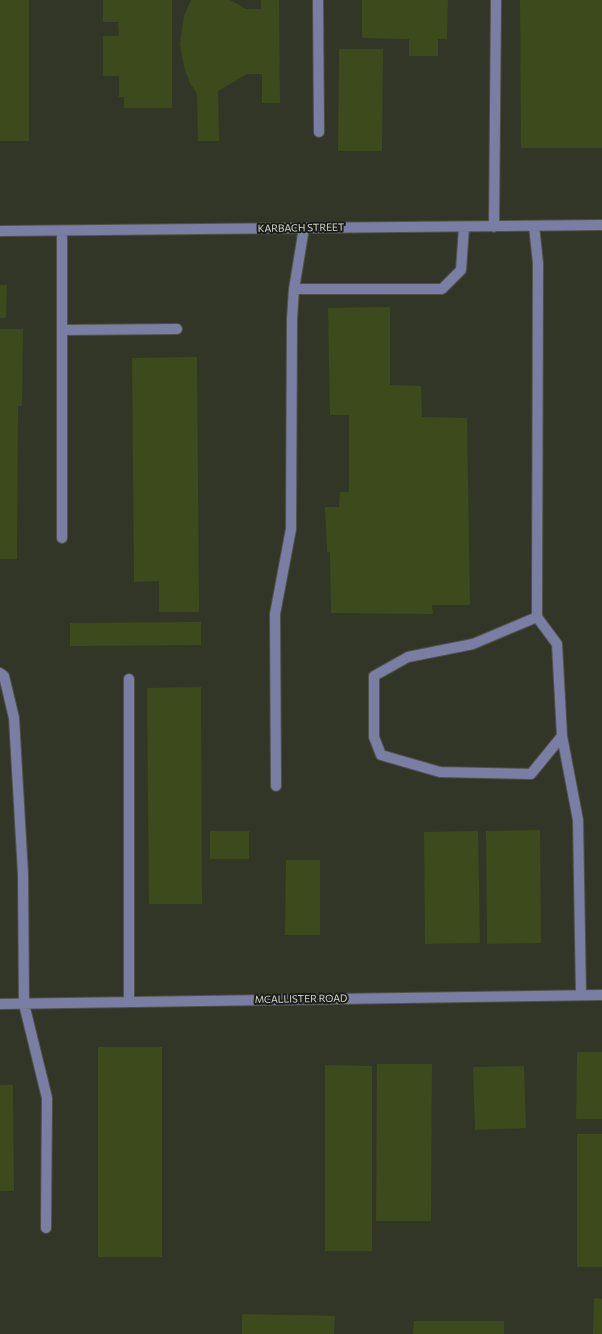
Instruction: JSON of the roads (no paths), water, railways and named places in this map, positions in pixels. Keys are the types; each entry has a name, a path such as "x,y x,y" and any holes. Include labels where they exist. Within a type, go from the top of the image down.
{"street":[{"path":"318,0 319,132"},
{"path":"494,226 496,0"},
{"name":"KARBACH STREET","path":"0,232 602,225"},
{"path":"534,226 538,263 537,617 557,644 562,736 578,820 581,995"},
{"path":"294,289 442,289 462,270 464,227"},
{"path":"276,786 275,614 291,529 292,319 294,289 304,228"},
{"path":"62,231 62,538"},
{"path":"62,330 177,329"},
{"path":"537,617 473,644 408,657 374,676 374,737 381,755 440,772 530,774 562,736"},
{"path":"0,673 4,676 14,718 23,874 24,1004 47,1098 46,1228"},
{"path":"129,679 129,1002"},
{"name":"MCALLISTER ROAD","path":"0,1004 602,995"}]}
